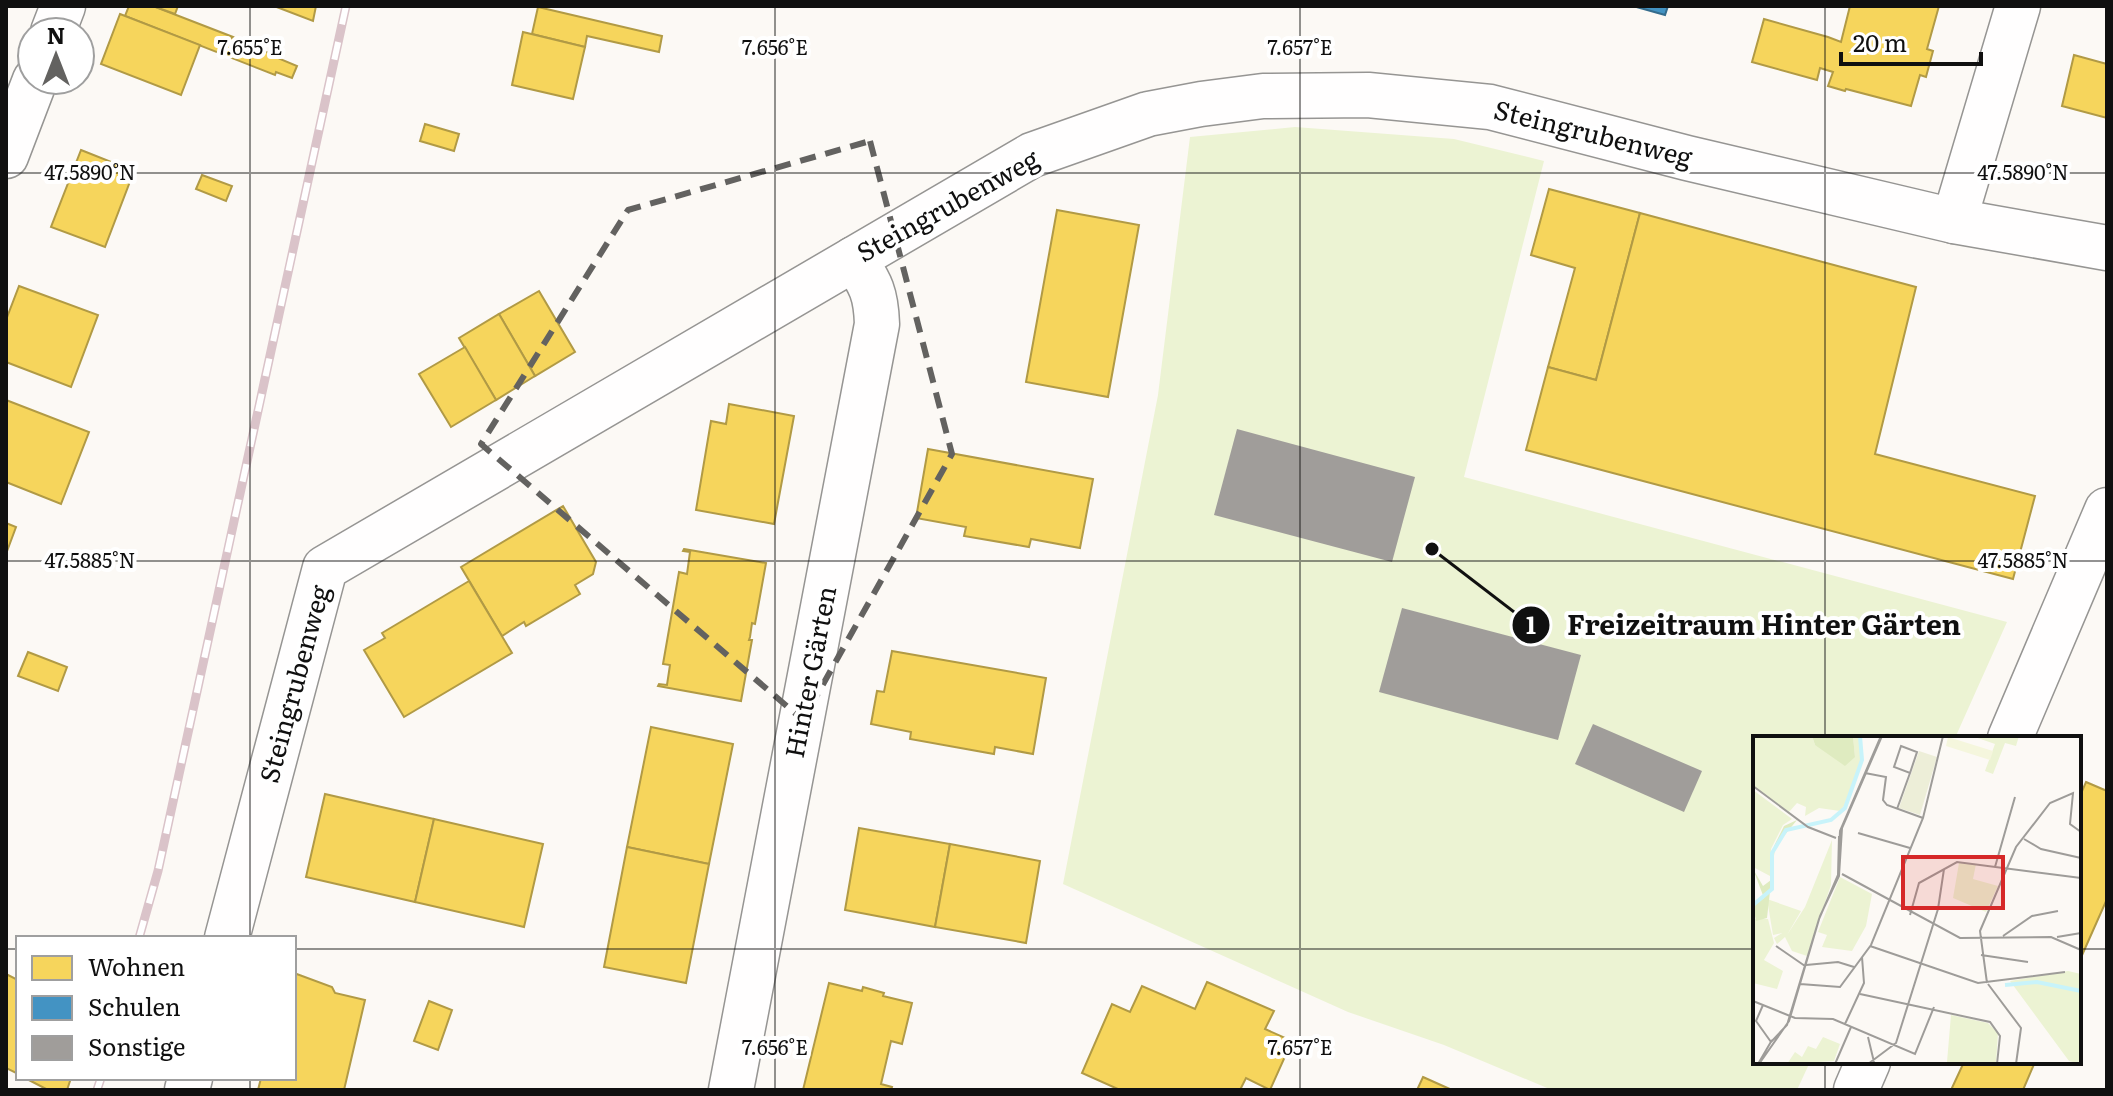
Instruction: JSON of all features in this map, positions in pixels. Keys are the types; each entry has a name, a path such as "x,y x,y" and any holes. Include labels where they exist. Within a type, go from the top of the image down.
{"street":[{"path":"1954,221 2018,6"},
{"name":"Steingrubenweg","path":"228,936 325,568 1032,155 1148,114 1201,104 1263,96 1368,95 1490,107 1687,158 1954,221 2107,248"},
{"path":"6,156 29,96"},
{"name":"Hinter Gärten","path":"731,1090 877,324 876,303 870,282 854,259"},
{"path":"2011,736 2107,510"},
{"path":"1856,1090 1867,1064"}],"highlighted area":[{"path":"870,141 952,454 803,720 481,444 628,210"}],"green space":[{"path":"1295,127 1454,139 1544,161 1464,477 2007,622 1956,736 1753,736 1753,1064 1809,1064 1797,1090 1552,1090 1444,1045 1348,1012 1063,884 1158,395 1190,137"}],"building: Wohnen":[{"path":"129,6 153,6 297,66 292,78 276,72 275,75 125,16"},
{"path":"153,6 178,6 175,14"},
{"path":"274,6 316,6 313,21"},
{"path":"1850,6 1939,6 1927,49 1933,51 1926,77 1920,75 1911,106 1828,86 1833,72 1820,68 1817,80 1752,62 1764,19 1841,42"},
{"path":"538,7 662,36 659,52 587,36 585,47 532,34"},
{"path":"120,14 200,45 181,95 101,64"},
{"path":"523,32 585,47 573,99 512,85"},
{"path":"2074,55 2107,64 2107,118 2062,106"},
{"path":"425,124 459,134 454,151 420,141"},
{"path":"81,150 134,171 105,247 51,227"},
{"path":"202,175 232,186 226,201 196,189"},
{"path":"1549,189 1640,213 1596,380 1548,367 1575,268 1531,255"},
{"path":"1057,210 1139,225 1108,397 1026,382"},
{"path":"1640,213 1916,287 1875,454 2035,496 2013,579 1526,450 1548,367 1596,380"},
{"path":"19,286 98,315 71,387 6,362 6,320"},
{"path":"539,291 575,352 535,376 499,314"},
{"path":"499,314 535,376 496,400 459,338"},
{"path":"465,347 496,400 451,427 419,374"},
{"path":"6,400 89,432 61,504 6,482"},
{"path":"729,404 794,416 774,524 696,510 711,421 726,424"},
{"path":"928,449 1093,479 1080,548 1031,539 1029,547 964,536 966,527 916,518"},
{"path":"563,506 596,562 593,574 575,585 580,594 526,626 524,622 502,636 461,567"},
{"path":"6,523 16,527 6,554"},
{"path":"684,549 766,563 755,624 752,623 741,701 658,686 667,685 670,665 663,664 679,572 687,574 690,552"},
{"path":"469,581 512,653 404,717 364,650 385,638 382,633"},
{"path":"892,651 1046,678 1033,754 995,747 994,754 910,739 911,732 871,724 877,691 884,692"},
{"path":"28,652 67,667 58,691 18,676"},
{"path":"651,727 733,744 709,864 627,847"},
{"path":"2086,782 2107,791 2107,899 2081,958 2081,793"},
{"path":"325,794 434,819 415,902 306,877"},
{"path":"434,819 543,844 524,927 415,902"},
{"path":"859,828 950,844 935,927 845,910"},
{"path":"950,844 1040,861 1026,943 935,927"},
{"path":"627,847 709,864 686,983 604,967"},
{"path":"6,974 16,979 16,1073 6,1068"},
{"path":"296,974 332,987 335,993 365,1000 344,1090 258,1090 260,1080 296,1080"},
{"path":"1207,982 1274,1011 1265,1029 1292,1041 1270,1090 1246,1078 1240,1090 1120,1090 1082,1073 1112,1004 1130,1012 1142,986 1195,1009"},
{"path":"829,983 862,991 863,987 912,1003 902,1044 891,1041 881,1084 892,1087 891,1090 803,1090"},
{"path":"429,1001 452,1010 438,1050 414,1041"},
{"path":"1963,1064 2034,1064 2023,1090 1951,1090"},
{"path":"1423,1077 1452,1090 1417,1090"},
{"path":"29,1080 70,1080 67,1090 48,1090"}],"building: Schulen":[{"path":"1633,6 1668,6 1665,15"}],"building: Sonstige":[{"path":"1237,429 1415,477 1392,562 1214,515"},
{"path":"1402,608 1581,655 1558,740 1379,692"},
{"path":"1593,724 1702,771 1684,812 1575,764"}],"railway":[{"path":"140,936 158,871 346,6"},
{"path":"97,1090 100,1080"}],"place":[{"name":"Freizeitraum Hinter Gärten","path":"1432,549"}]}
